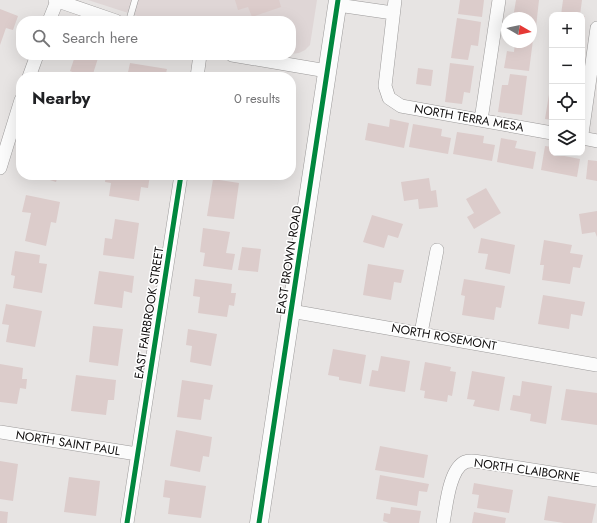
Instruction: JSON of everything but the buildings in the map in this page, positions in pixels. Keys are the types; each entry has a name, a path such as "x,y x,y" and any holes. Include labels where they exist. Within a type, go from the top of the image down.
{"main road":[{"name":"EAST BROWN ROAD","path":"259,523 338,3"}],"street":[{"path":"51,16 56,0 102,16"},
{"path":"338,3 393,13 395,0"},
{"path":"481,120 499,0"},
{"name":"NORTH TERRA MESA","path":"393,13 385,86 389,98 400,106 549,132"},
{"path":"584,120 597,28"},
{"path":"31,72 34,60"},
{"path":"198,72 199,60"},
{"path":"262,60 327,71"},
{"path":"0,168 16,116"},
{"path":"585,139 597,141"},
{"name":"EAST FAIRBROOK STREET","path":"127,523 180,180"},
{"path":"421,333 437,250"},
{"name":"NORTH ROSEMONT","path":"291,311 597,365"},
{"name":"NORTH SAINT PAUL","path":"0,432 137,454"},
{"name":"NORTH CLAIBORNE","path":"443,523 453,475 458,467 464,462 471,461 597,480"}],"lane":[{"path":"130,16 135,0"}],"shaded area":[{"path":"88,0 317,0 310,45 305,50 296,53 296,16 138,16"}],"cycle path":[{"path":"259,523 338,0"},
{"path":"127,523 180,180"}]}
